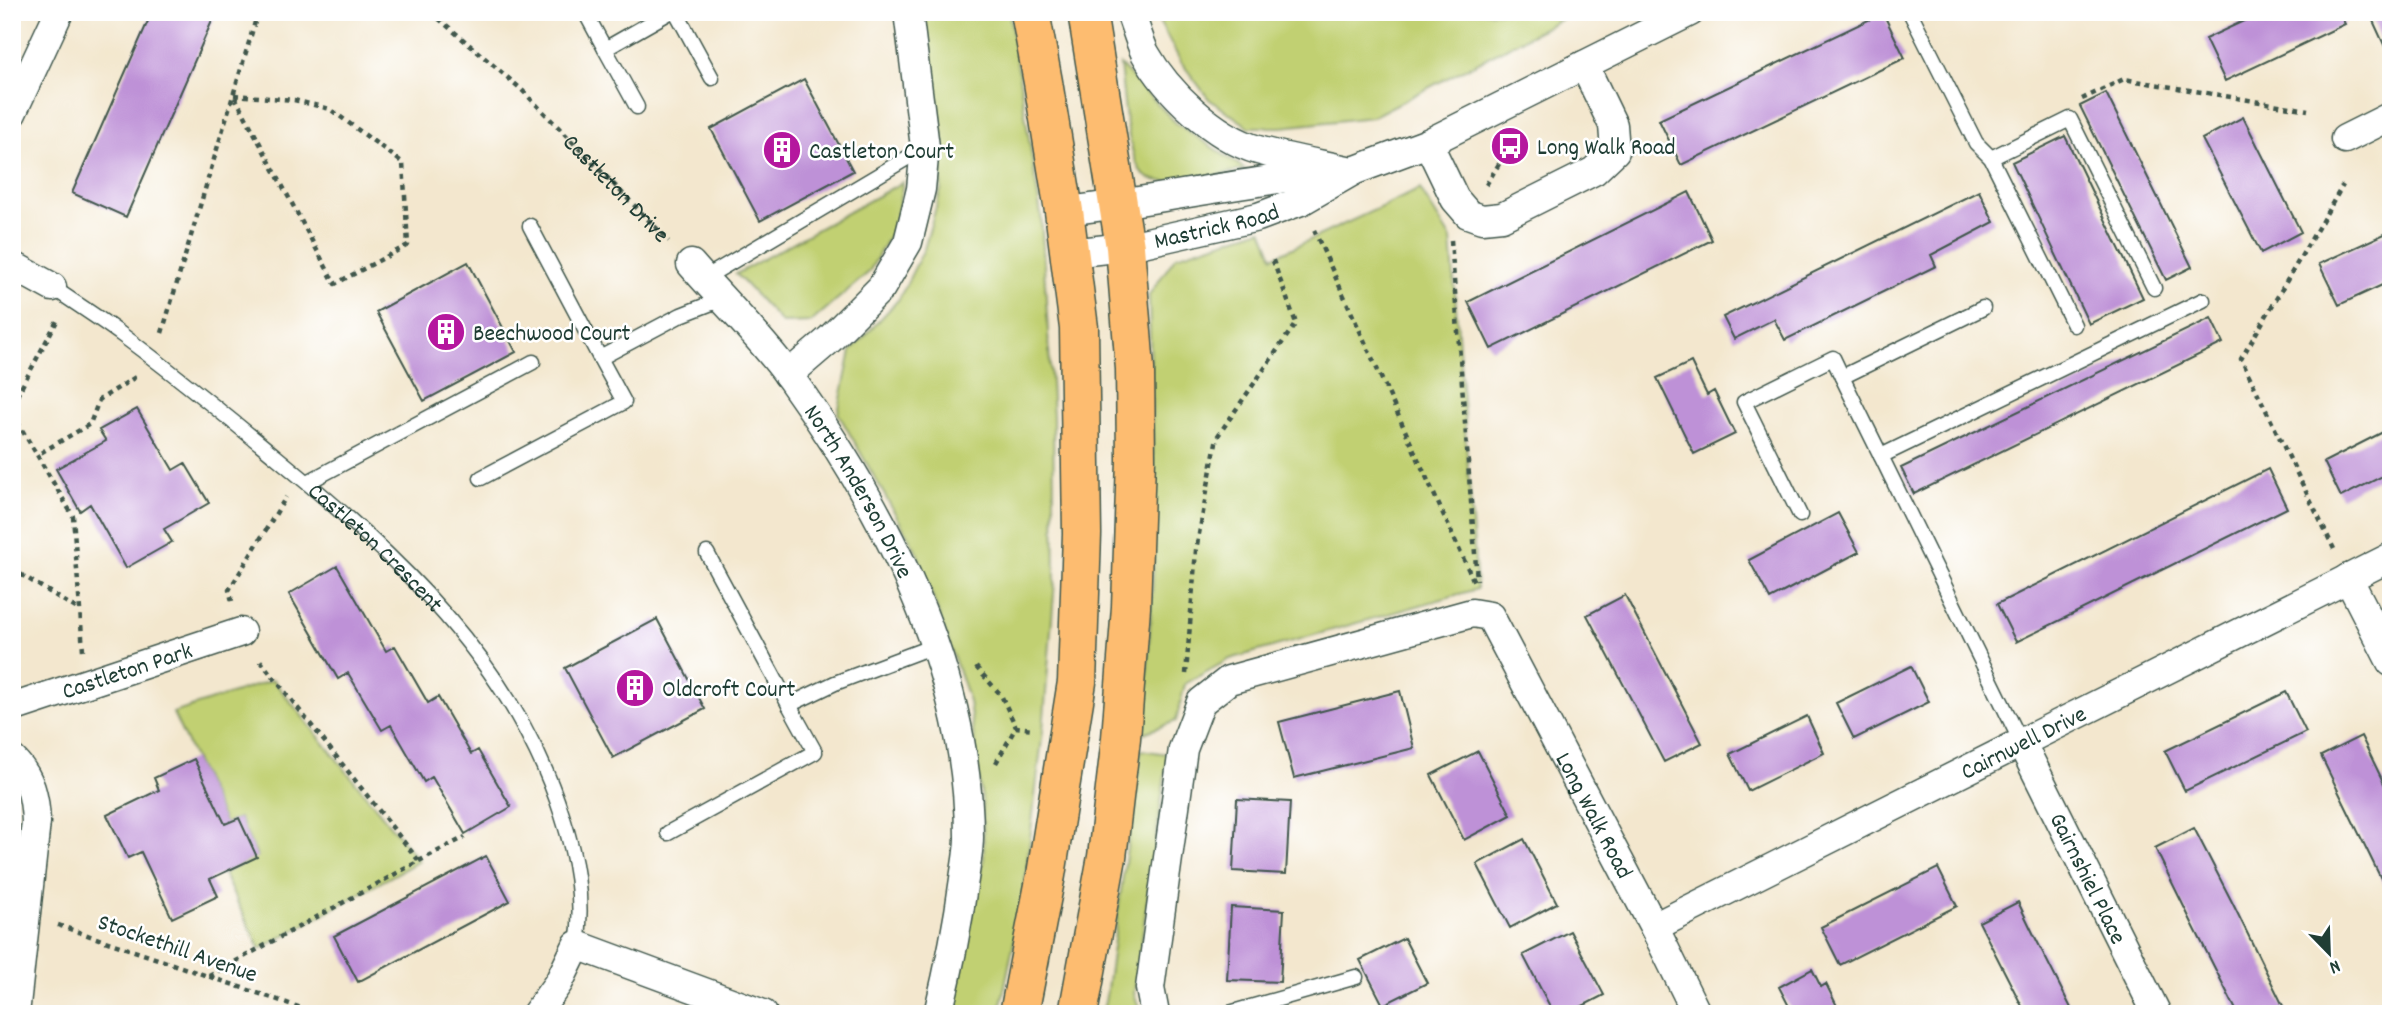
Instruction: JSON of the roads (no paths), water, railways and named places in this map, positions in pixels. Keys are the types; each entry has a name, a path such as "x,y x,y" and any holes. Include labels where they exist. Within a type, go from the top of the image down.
{"main road":[{"path":"1019,1014 1046,875 1077,682 1082,547 1079,328 1044,82 1030,12"},
{"path":"1078,1014 1107,858 1121,738 1130,619 1136,460 1135,369 1125,247 1087,12"}],"street":[{"path":"12,113 59,12"},
{"path":"697,271 788,375 830,339 881,288 908,242 921,189 925,147 908,12"},
{"path":"1130,12 1145,52 1162,77 1184,104 1234,140 1257,149 1353,172"},
{"name":"Mastrick Road","path":"1070,253 1125,247 1258,217 1301,201 1353,172 1428,143 1690,12"},
{"path":"1428,143 1455,199 1468,214 1482,219 1502,217 1594,171 1615,151 1613,125 1584,65"},
{"path":"2345,139 2391,116"},
{"name":"Mastrick Road","path":"1064,211 1119,206 1295,176 1353,172"},
{"name":"Castleton Crescent","path":"17,271 60,292"},
{"name":"North Anderson Drive","path":"788,375 856,480 905,570 936,645 950,694 964,764 969,838 959,915 938,1014"},
{"name":"Cairnwell Drive","path":"1654,927 2391,556"},
{"path":"2348,578 2391,662"},
{"name":"Long Walk Road","path":"1155,1014 1150,988 1182,750 1201,702 1229,680 1472,613 1490,616 1697,1014"},
{"name":"Castleton Park","path":"12,708 241,632"},
{"name":"Gairnshiel Place","path":"2021,742 2157,1014"},
{"path":"12,758 22,768 34,794 36,822 15,1014"},
{"path":"536,1014 559,982 577,944 763,1014"}],"lane":[{"path":"585,12 637,107"},
{"path":"605,48 670,12"},
{"path":"676,12 712,78"},
{"path":"1910,12 1976,143 1992,158 2074,325"},
{"path":"1992,158 2070,119 2154,288"},
{"path":"697,271 925,147"},
{"path":"481,478 624,402 530,226"},
{"name":"Castleton Crescent","path":"60,292 156,361 304,479 375,540 417,583 464,638 527,729 552,783 576,866 581,915 577,944"},
{"path":"600,358 681,315 722,299"},
{"path":"1881,456 2203,300"},
{"path":"1842,377 1983,308"},
{"path":"1800,515 1744,402 1833,358 2021,742"},
{"path":"304,479 533,362"},
{"path":"668,833 815,752 707,553"},
{"path":"789,705 847,678 936,645"},
{"path":"1226,1014 1356,977"}],"place":[{"name":"Long Walk Road","path":"1510,146"},
{"name":"Castleton Court","path":"782,150"},
{"name":"Beechwood Court","path":"446,332"},
{"name":"Oldcroft Court","path":"635,688"}]}
